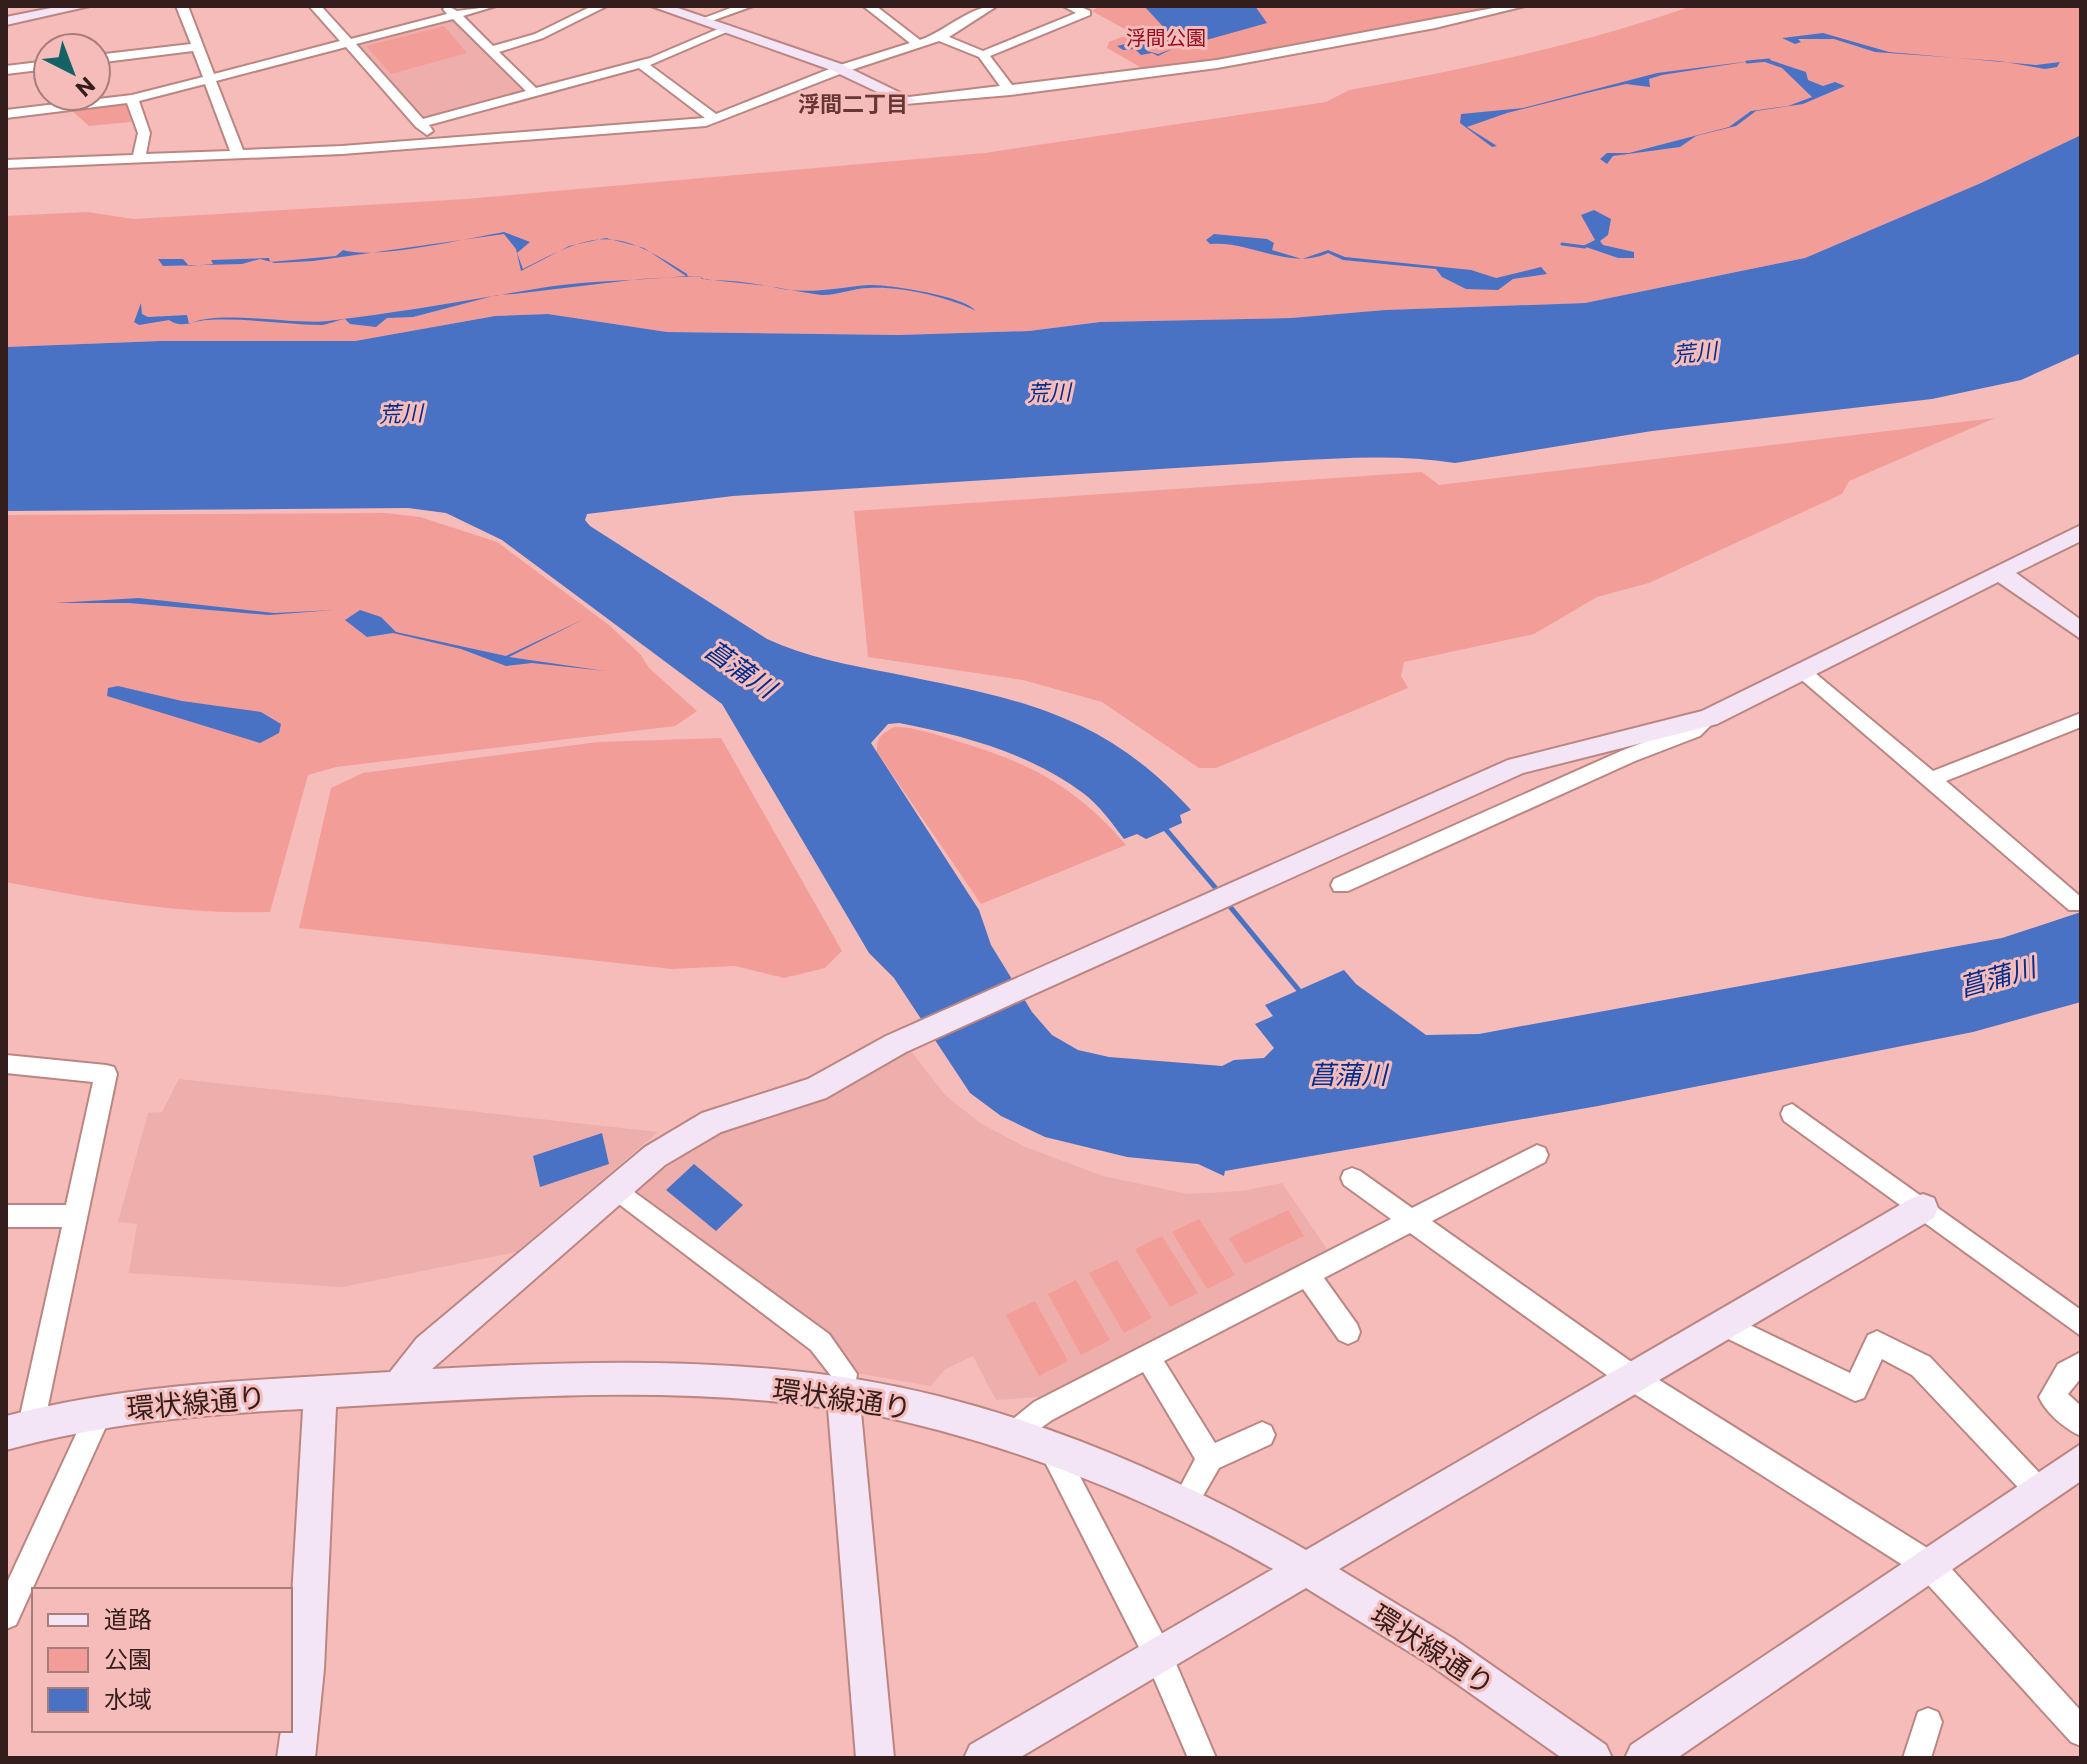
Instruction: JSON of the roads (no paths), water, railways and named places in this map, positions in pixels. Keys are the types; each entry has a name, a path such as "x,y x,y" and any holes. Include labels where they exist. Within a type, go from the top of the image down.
{"street":[{"path":"6,21 83,6"},
{"path":"182,6 238,154"},
{"path":"315,6 438,143"},
{"path":"447,6 534,93"},
{"path":"6,114 132,99 490,6"},
{"path":"492,50 539,36 601,6"},
{"path":"658,6 841,69 909,101 1217,64 1435,25 1519,6"},
{"path":"702,21 747,6"},
{"path":"871,6 918,44"},
{"path":"6,164 438,143 716,120 841,69 940,37 991,6"},
{"path":"983,55 1086,13 1069,6"},
{"path":"420,124 642,64 678,52 725,29"},
{"path":"940,37 983,55 1010,91"},
{"path":"112,57 197,47"},
{"path":"642,64 716,120"},
{"path":"6,70 32,67"},
{"path":"132,99 144,133 139,158"},
{"path":"398,1388 428,1349 615,1188 655,1156 712,1122 816,1089 896,1044 1517,766 1709,718 2081,532"},
{"path":"1999,572 2081,631"},
{"path":"1803,672 2076,904"},
{"path":"1341,885 1628,756 1693,731 1709,718"},
{"path":"1931,779 2081,720"},
{"path":"6,1064 106,1074 76,1216 18,1429"},
{"path":"1792,1114 2081,1324"},
{"path":"1012,1436 1043,1411 1537,1155"},
{"path":"1352,1178 1631,1377 1930,1566 2081,1732"},
{"path":"615,1188 820,1342 845,1374 843,1396 875,1758"},
{"path":"983,1758 1923,1208"},
{"path":"6,1216 76,1216"},
{"path":"1307,1274 1348,1332"},
{"path":"1723,1324 1855,1389 1877,1343 1910,1360 1921,1366 2039,1491"},
{"path":"1148,1357 1210,1459"},
{"path":"2081,1364 2067,1373 2052,1397 2081,1423"},
{"name":"環状線通り","path":"18,1429 100,1411 196,1399 398,1388 648,1380 721,1382 843,1396 928,1411 1053,1451 1183,1506 1306,1567 1426,1642 1593,1758"},
{"path":"296,1758 306,1669 320,1393"},
{"path":"6,1615 100,1411"},
{"path":"1183,1506 1210,1459 1262,1435"},
{"path":"1053,1451 1159,1657 1202,1758"},
{"path":"1644,1758 2081,1461"},
{"path":"1917,1758 1928,1722"}],"water":[{"path":"1144,6 1255,6 1267,23 1185,46 1177,42 1145,43 1147,51 1158,54 1172,49 1158,56 1152,53 1141,55 1135,49 1123,50 1117,46 1169,33"},
{"path":"1823,33 1889,52 1953,58 1875,52 1834,39 1798,39 1801,42 1795,44 1782,38"},
{"path":"1767,59 1806,72 1808,80 1823,86 1835,82 1845,86 1803,104 1756,111 1736,126 1696,136 1680,147 1613,156 1607,164 1600,159 1607,153 1629,153 1729,127 1751,111 1788,106 1812,97 1782,68 1762,61"},
{"path":"1751,61 1662,75 1649,79 1650,87 1626,84 1507,113 1467,127 1497,146 1492,147 1460,123 1461,114 1523,108 1657,73"},
{"path":"2008,62 2036,65 2060,62 2057,67 2045,69"},
{"path":"2081,135 2081,353 2021,380 1932,399 1652,431 1455,463 1392,458 1286,461 733,496 587,514 585,520 590,526 767,639 828,660 977,691 1054,714 1124,751 1158,777 1191,810 1180,815 1182,823 1146,839 1137,834 1124,839 1083,793 1041,767 996,748 899,723 888,724 871,743 979,910 991,945 1032,1012 1052,1035 1078,1050 1109,1057 1222,1066 1234,1060 1264,1058 1274,1048 1255,1024 1273,1016 1265,1005 1344,970 1356,984 1426,1035 1479,1034 2002,938 2081,912 2081,1002 1973,1032 1598,1106 1225,1171 1224,1176 1198,1164 1127,1157 1045,1137 1001,1116 970,1093 894,978 869,953 722,704 502,540 446,513 408,508 6,511 6,347 160,341 355,341 495,316 548,314 667,332 898,335 1029,331 1100,322 1291,318 1385,310 1585,303 1805,258 1981,183"},
{"path":"1594,210 1611,219 1608,235 1600,241 1603,245 1634,252 1634,258 1618,258 1583,246 1595,240 1581,215"},
{"path":"504,232 530,242 517,253 523,269 556,253 521,271 516,249 504,234 464,240"},
{"path":"1214,234 1267,239 1274,243 1272,250 1300,259 1240,246 1210,244 1206,240"},
{"path":"464,240 397,251 374,252"},
{"path":"343,250 374,252 313,261 271,262 336,256"},
{"path":"1328,250 1345,257 1471,270 1496,278 1541,267 1547,274 1513,279 1498,290 1466,289 1442,277 1436,269 1343,260 1328,253 1304,258"},
{"path":"652,253 688,277 671,277 686,276"},
{"path":"269,258 270,262 260,259 242,264 200,265 213,264 211,260"},
{"path":"158,259 183,259 188,265 163,266"},
{"path":"632,280 514,294 501,295 564,285"},
{"path":"712,280 735,281 767,286"},
{"path":"868,285 891,287 957,300 976,311 938,297 895,289 863,288 826,295 791,290"},
{"path":"492,296 413,317 387,318 376,327 350,324 345,319 321,325 236,320 194,322 218,318 328,321"},
{"path":"141,303 142,314 148,317 187,315 189,323 178,324 169,320 139,325 134,322"},
{"path":"139,598 274,613 334,610 269,615 129,603 55,603"},
{"path":"360,610 381,617 396,632 506,656 584,619 509,657 605,671 532,663 506,666 461,649 393,633 367,637 345,620"},
{"path":"118,686 182,701 261,712 281,724 279,733 260,743 107,696 108,688"},
{"path":"602,1133 609,1164 540,1187 533,1156"},
{"path":"694,1164 743,1205 716,1231 666,1190"}],"waterway":[{"path":"1747,62 1769,60"},
{"path":"1562,244 1585,247"},
{"path":"1163,826 1219,892"},
{"path":"1227,903 1302,994"}],"district":[{"name":"浮間二丁目","path":"853,103"}],"park label":[{"name":"浮間公園","path":"1166,37"}],"water label":[{"name":"荒川","path":"1695,352"},
{"name":"荒川","path":"1049,392"},
{"name":"荒川","path":"401,413"},
{"name":"菖蒲川","path":"741,668"},
{"name":"菖蒲川","path":"1997,976"},
{"name":"菖蒲川","path":"1348,1073"}]}
